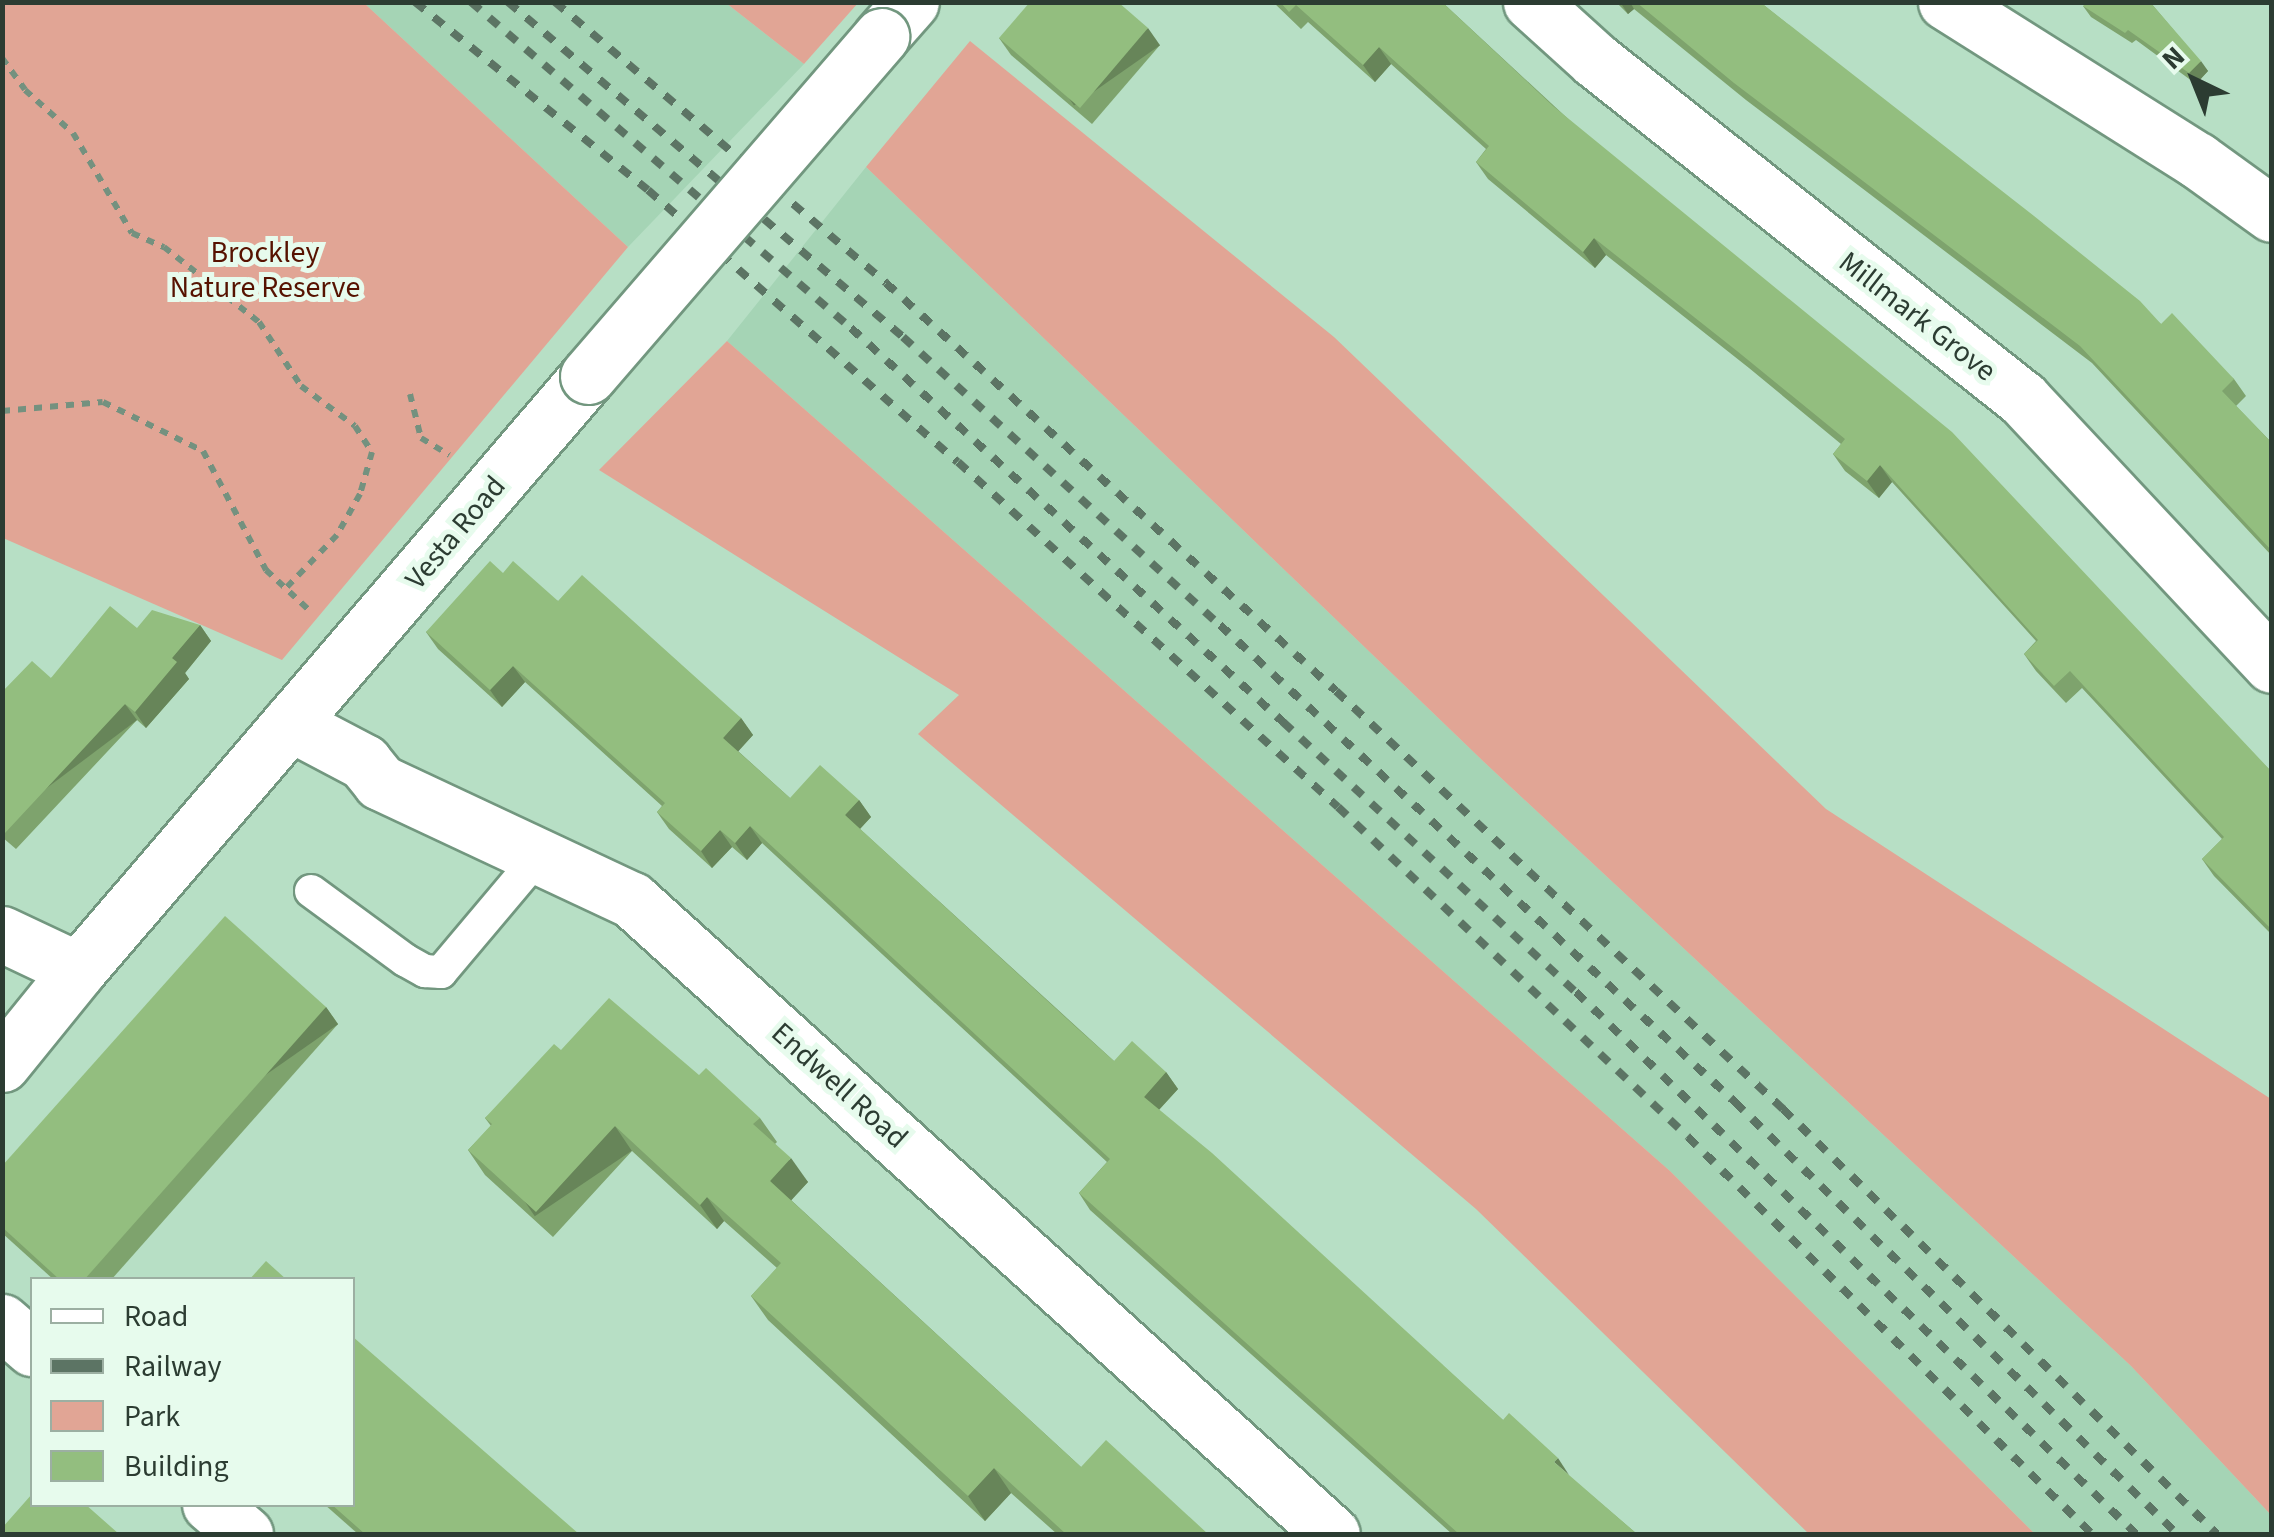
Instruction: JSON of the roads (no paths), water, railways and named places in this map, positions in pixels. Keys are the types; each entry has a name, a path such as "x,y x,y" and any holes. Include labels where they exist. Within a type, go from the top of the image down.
{"street":[{"name":"Millmark Grove","path":"1531,2 1610,72 2023,399 2272,665"},
{"path":"1946,2 2197,160 2272,214"},
{"name":"Vesta Road","path":"2,1064 78,970 896,19"},
{"name":"Endwell Road","path":"290,723 364,762 380,782 632,900 1332,1534"},
{"path":"2,934 78,970"},
{"path":"2,1322 30,1346"},
{"path":"213,1507 244,1534"}],"lane":[{"path":"312,891 405,960 425,971 440,972 537,858"}],"railway":[{"path":"415,2 648,190 958,462 1338,807 1688,1137 2092,1534"},
{"path":"471,2 851,328 1283,722 1576,992 2136,1534"},
{"path":"508,2 903,337 1220,625 1735,1102 2177,1534"},
{"path":"555,2 886,283 1336,691 1783,1109 2217,1534"}],"park label":[{"name":"Brockley Nature Reserve","path":"265,270"}]}
